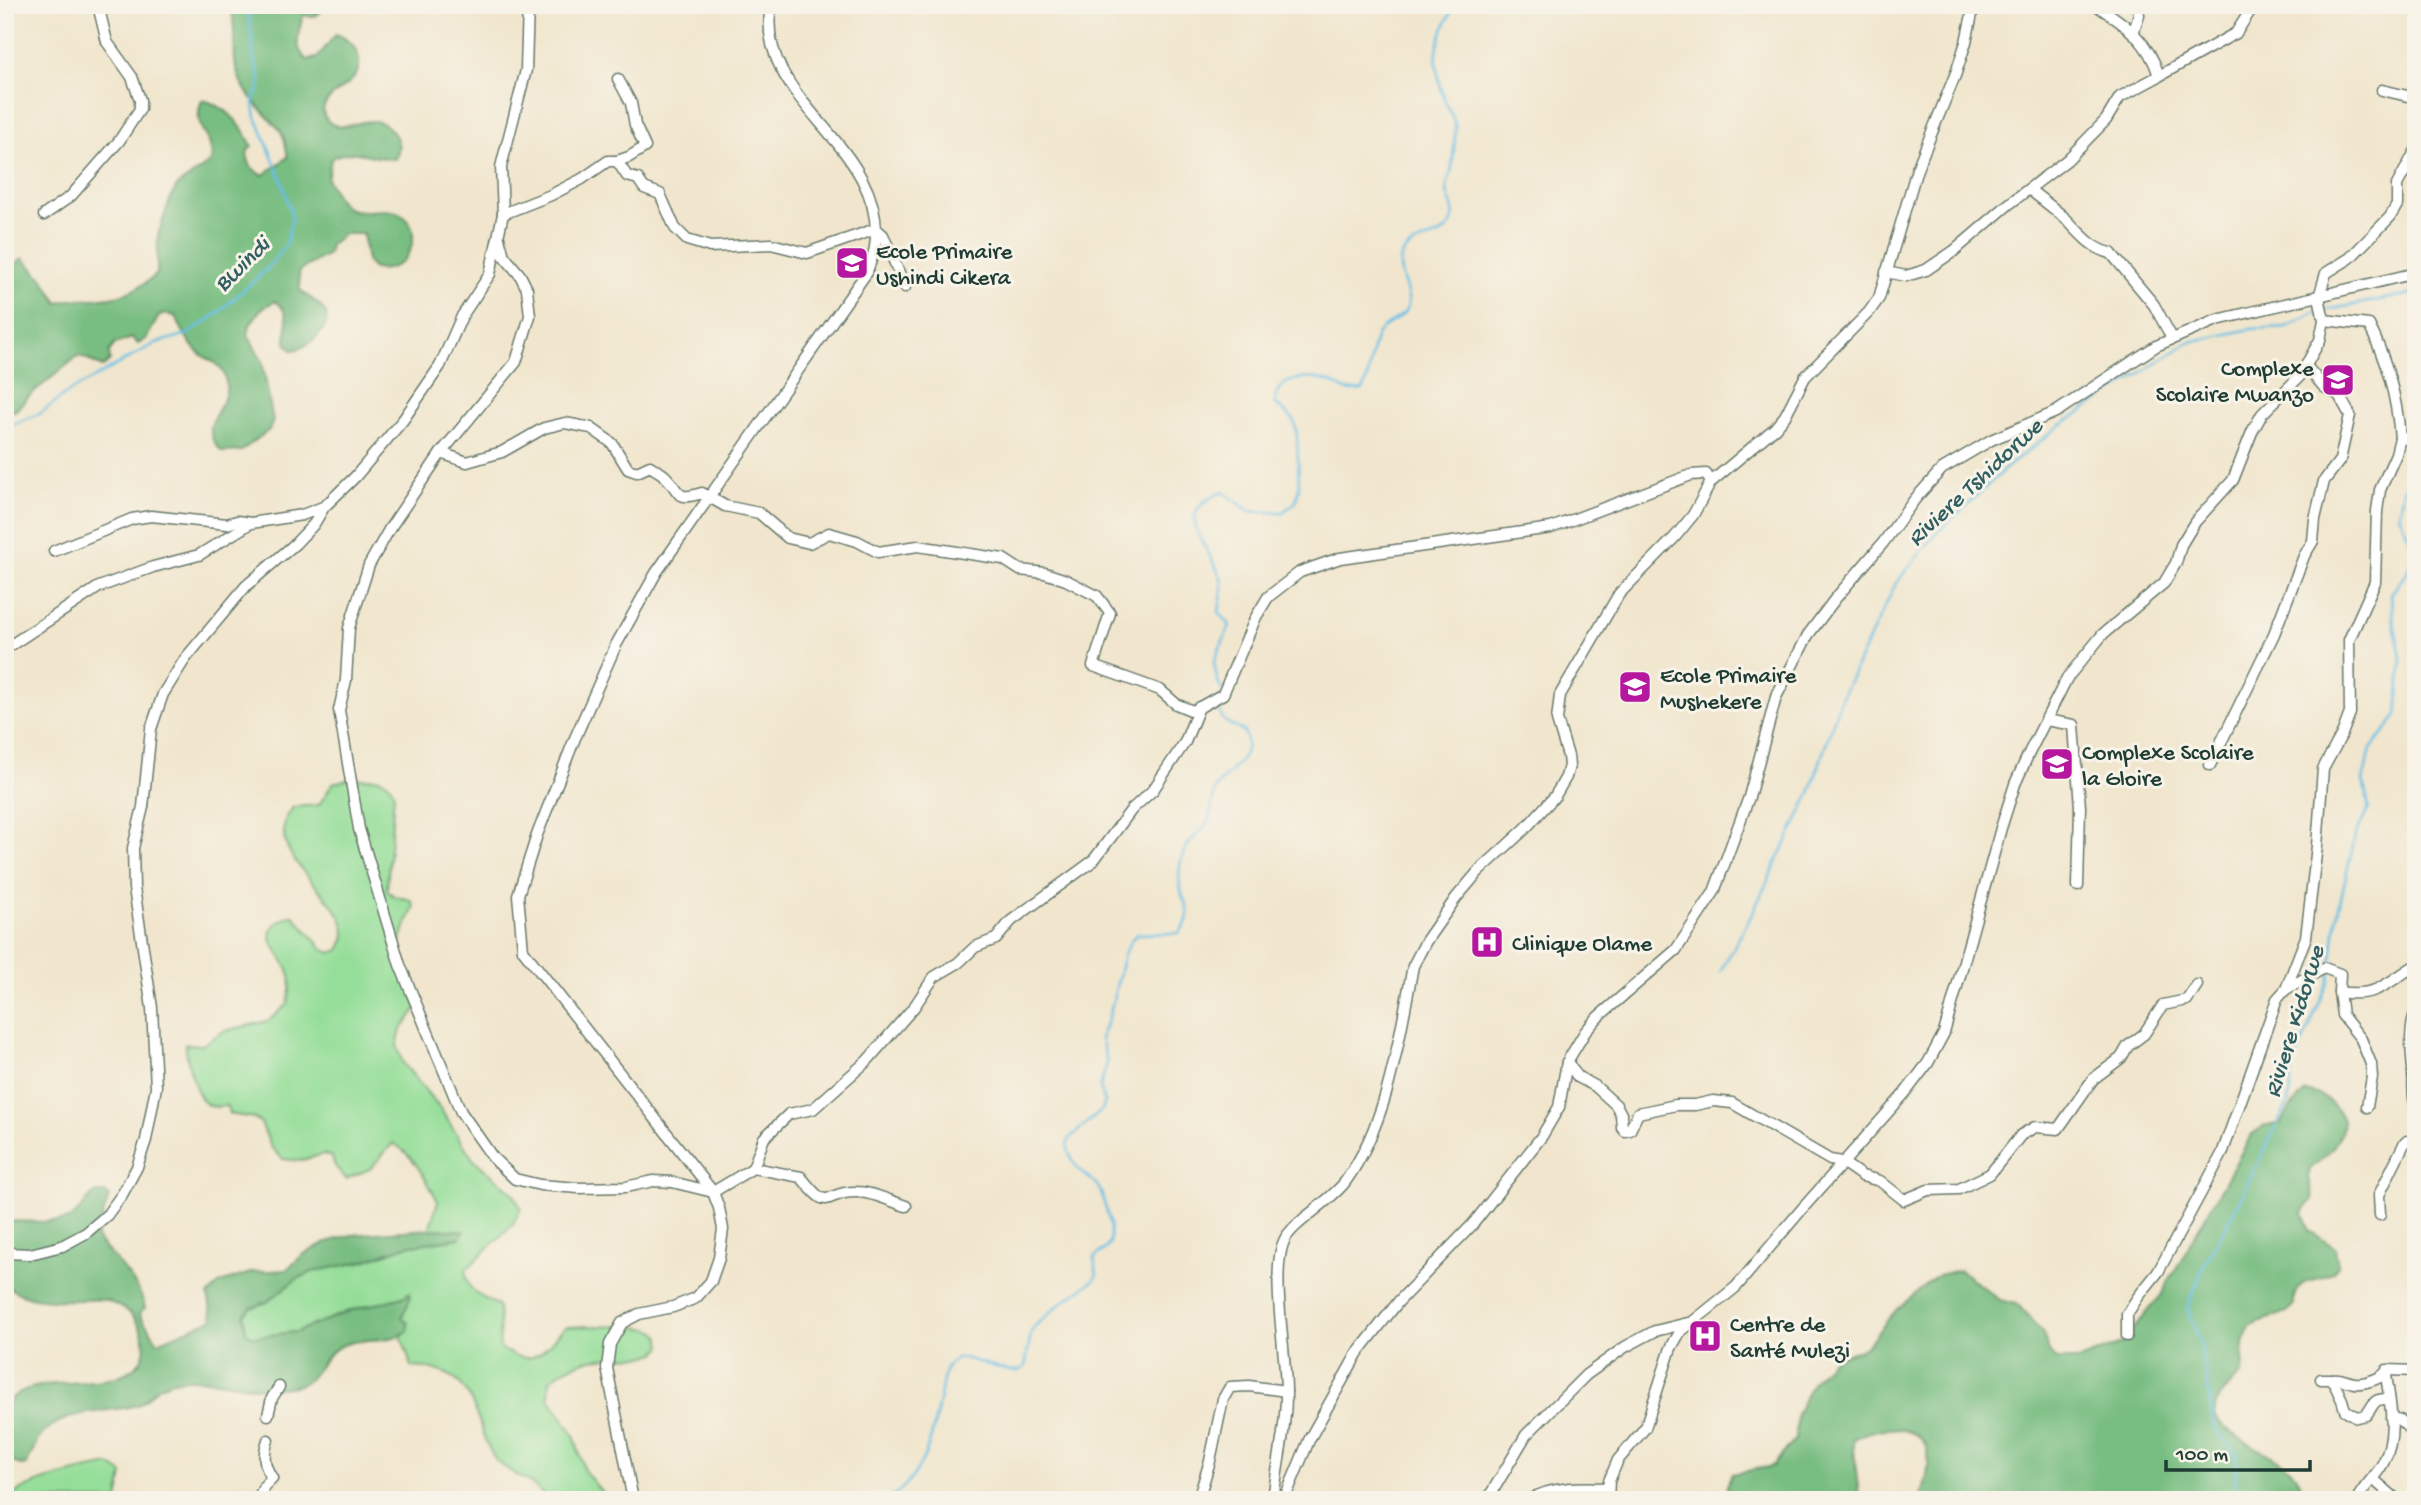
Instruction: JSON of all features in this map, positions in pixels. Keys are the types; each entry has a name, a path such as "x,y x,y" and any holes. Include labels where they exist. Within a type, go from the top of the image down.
{"street":[{"path":"44,215 71,196 119,141 140,109 141,100 132,77 107,42 98,5"},
{"path":"5,1253 41,1252 62,1246 86,1233 107,1215 137,1167 146,1140 156,1087 152,1008 134,888 133,848 143,807 150,729 163,694 185,659 246,586 314,524 324,507 355,477 403,420 440,366 462,316 490,274 503,214 501,167 526,70 528,5"},
{"path":"633,1500 607,1367 610,1344 622,1323 639,1314 673,1307 696,1298 711,1281 719,1258 723,1229 713,1192 523,950 518,895 537,835 575,738 616,645 656,573 867,272 875,249 876,229 872,205 864,183 847,155 781,72 769,36 771,5"},
{"path":"1273,1500 1285,1433 1286,1391 1278,1271 1284,1241 1292,1230 1325,1204 1344,1183 1361,1155 1391,1076 1413,966 1426,941 1478,872 1525,829 1555,796 1566,777 1568,756 1557,720 1560,695 1619,594 1675,537 1693,515 1711,482 1775,428 1785,416 1805,377 1869,312 1879,298 1917,169 1956,73 1974,5"},
{"path":"2096,5 2134,31 2153,58 2159,76"},
{"path":"2134,31 2138,5"},
{"path":"1886,272 1906,276 1926,270 1954,251 2067,160 2106,120 2120,97 2236,33 2254,5"},
{"path":"503,214 551,195 582,179 608,161 617,161 645,147 635,125 631,103 618,79"},
{"path":"2382,89 2416,98"},
{"path":"1608,1500 1606,1488 1618,1460 1645,1428 1671,1348 1680,1332 1736,1287 1928,1063 1944,1033 2015,784 2067,678 2086,653 2123,616 2164,583 2195,522 2233,480 2262,414 2300,376 2320,340 2324,320 2319,297 2326,273 2350,257 2390,217 2397,205 2397,185 2416,150"},
{"path":"617,161 627,176 638,179 644,188 660,194 675,228 687,240 710,247 771,244 807,253 876,229"},
{"path":"2029,189 2082,236 2101,250 2111,253 2154,305 2172,338"},
{"path":"876,229 883,235 905,287"},
{"path":"499,238 504,256 520,275 527,289 530,316 516,362 419,483 369,565 349,628 346,680 339,710 359,829 400,965 461,1112 493,1158 515,1178 540,1185 579,1188 626,1187 653,1181 672,1182 713,1192 753,1168 764,1138 789,1114 813,1109 867,1061 914,1007 934,977 958,963 975,947 996,939 1011,921 1093,861 1132,809 1153,789 1185,742 1199,707"},
{"path":"1284,1500 1310,1438 1357,1354 1399,1301 1473,1224 1542,1136 1559,1108 1567,1062 1585,1032 1598,1017 1676,950 1714,892 1749,796 1776,697 1789,669 1808,635 1835,599 1942,469 1991,440 2056,412 2172,338 2217,320 2416,273"},
{"path":"2286,989 2306,937 2323,769 2350,713 2349,640 2375,583 2380,490 2400,438 2393,387 2369,325 2324,320"},
{"path":"2210,765 2274,634 2304,556 2313,541 2324,481 2340,460 2350,415 2339,395 2323,387 2306,366"},
{"path":"441,453 467,462 502,452 544,428 565,423 591,428 612,443 628,470 637,472 650,466 666,476 677,494 687,498 702,493 725,506 759,513 788,538 809,542 830,533 857,541 878,552 918,546 1003,559 1020,570 1045,573 1066,580 1097,596 1110,613 1093,666 1160,690 1175,704 1193,710 1223,694 1256,617 1268,597 1300,572 1340,558 1551,528 1691,475 1706,474 1711,482"},
{"path":"2400,438 2416,440"},
{"path":"54,551 132,519 151,516 227,524 237,521 250,523 302,515 324,507"},
{"path":"5,649 99,587 153,567 199,555 250,523"},
{"path":"2046,720 2074,725 2080,807 2078,886"},
{"path":"2339,992 2363,995 2375,991 2416,965"},
{"path":"2127,1336 2127,1314 2158,1272 2222,1154 2277,999 2286,989 2324,968 2340,974 2342,1015 2361,1039 2371,1064 2372,1077 2367,1108"},
{"path":"1567,1062 1578,1077 1595,1086 1616,1105 1625,1131 1630,1130 1638,1113 1713,1101 1732,1103 1830,1160 1842,1162 1862,1176 1880,1181 1904,1200 1928,1190 1959,1189 1990,1174 2021,1135 2035,1127 2059,1129 2093,1079 2121,1058 2128,1046 2144,1034 2163,1005 2187,1000 2197,985"},
{"path":"2416,1009 2409,1042 2416,1107"},
{"path":"2380,1215 2379,1195 2404,1144 2407,1141 2416,1141"},
{"path":"753,1168 801,1177 817,1197 827,1200 859,1192 906,1206"},
{"path":"1485,1500 1526,1435 1586,1375 1655,1331 1692,1322"},
{"path":"2357,1500 2361,1490 2373,1479 2384,1462 2389,1449 2393,1431 2387,1370 2416,1371"},
{"path":"2386,1375 2362,1383 2340,1378 2326,1379 2342,1399 2345,1410 2357,1417 2366,1415 2372,1403 2378,1399 2389,1399"},
{"path":"1198,1500 1210,1461 1223,1399 1230,1387 1249,1386 1286,1391"},
{"path":"268,1415 272,1398 279,1387"},
{"path":"2391,1418 2400,1420 2416,1435"},
{"path":"258,1500 264,1486 272,1478 265,1466 264,1454 268,1440"},
{"path":"2373,1479 2397,1500"},
{"path":"1529,1500 1542,1492 1580,1487 1606,1488"}],"green space":[{"path":"231,5 320,5 320,13 312,17 303,15 298,39 302,55 307,60 317,58 336,34 354,47 359,59 357,73 326,102 323,114 334,125 369,121 386,125 396,137 398,150 395,159 354,153 339,155 331,159 327,179 346,207 356,211 393,211 406,219 413,234 410,251 398,264 380,270 369,265 363,234 344,234 330,245 328,254 299,271 300,290 320,306 326,318 317,337 298,349 292,350 286,343 287,320 284,310 275,301 260,310 250,325 248,335 262,361 273,421 269,430 241,451 222,452 211,433 226,393 222,370 195,349 175,316 167,314 159,316 146,339 138,344 132,338 115,344 109,352 110,361 103,367 78,356 16,410 5,413 5,298 13,285 15,264 23,258 43,279 58,303 117,296 139,287 157,274 158,235 171,197 177,186 211,162 212,153 199,119 202,100 219,106 238,124 252,146 247,152 251,167 256,171 263,175 288,157 280,130 251,98 240,81 235,61"},
{"path":"376,778 388,783 394,794 387,890 394,896 411,900 414,908 402,936 400,958 418,1007 401,1030 397,1046 403,1063 439,1107 473,1159 513,1193 521,1208 513,1224 466,1270 471,1288 497,1305 500,1348 522,1358 530,1358 543,1350 565,1327 612,1326 650,1329 660,1338 662,1346 656,1353 584,1361 550,1380 549,1398 574,1435 584,1470 608,1500 547,1500 529,1482 496,1460 472,1403 460,1383 441,1371 412,1367 401,1336 408,1331 402,1317 410,1293 352,1310 296,1332 253,1337 246,1332 244,1315 250,1308 267,1302 295,1280 312,1272 364,1261 406,1246 459,1238 463,1231 429,1229 438,1201 414,1162 393,1143 370,1169 346,1179 335,1166 332,1157 324,1154 299,1161 283,1159 271,1147 261,1123 254,1118 229,1114 227,1106 210,1106 205,1102 196,1088 185,1044 202,1045 224,1031 268,1021 288,1004 290,976 270,934 280,921 293,915 323,949 331,953 339,950 345,937 343,922 290,852 284,837 285,821 293,807 319,805 333,783"},
{"path":"2305,1092 2318,1094 2328,1101 2343,1120 2336,1142 2310,1169 2308,1178 2313,1199 2303,1213 2309,1230 2335,1248 2338,1265 2326,1275 2299,1287 2294,1305 2288,1310 2249,1326 2244,1344 2242,1374 2220,1396 2215,1413 2226,1429 2285,1464 2309,1500 1920,1500 1929,1465 1925,1445 1919,1437 1909,1432 1889,1429 1873,1431 1853,1439 1859,1500 1726,1500 1727,1486 1732,1474 1773,1466 1796,1438 1797,1414 1813,1381 1834,1358 1867,1345 1896,1310 1938,1275 1960,1270 1999,1300 2017,1304 2042,1332 2050,1353 2056,1360 2079,1360 2121,1344 2160,1297 2252,1134 2263,1127 2281,1123"},
{"path":"96,1193 109,1196 96,1238 138,1289 145,1308 139,1314 158,1342 213,1319 208,1295 220,1283 253,1272 286,1270 304,1254 327,1242 352,1235 429,1229 464,1231 459,1238 406,1246 364,1261 312,1272 295,1280 267,1302 250,1308 244,1315 246,1332 253,1337 296,1332 352,1310 403,1297 410,1292 402,1317 408,1323 408,1331 401,1335 341,1346 329,1355 305,1382 285,1388 201,1379 183,1379 167,1383 137,1405 83,1414 58,1422 38,1440 27,1464 23,1466 5,1459 5,1411 16,1395 30,1388 108,1379 126,1373 143,1357 145,1345 139,1325 131,1314 117,1305 102,1300 41,1299 21,1294 5,1284 5,1221 63,1221 76,1214"},
{"path":"110,1465 123,1474 118,1500 5,1500 41,1482"}],"waterway":[{"name":"Bwindi","path":"5,428 41,413 67,393 156,343 188,334 217,314 267,269 286,245 292,217 282,181 256,117 253,99 259,90 260,79 254,61 248,5"},
{"path":"1222,690 1214,662 1230,625 1219,612 1222,582 1197,530 1195,520 1198,509 1206,500 1223,492 1250,511 1283,512 1296,502 1299,486 1297,436 1294,420 1275,403 1277,394 1287,383 1304,378 1322,380 1348,391 1363,390 1378,334 1403,314 1408,305 1400,270 1401,258 1412,245 1444,232 1449,226 1454,214 1447,188 1452,170 1455,125 1445,101 1436,62 1439,41 1455,5"},
{"path":"2327,310 2416,293"},
{"name":"Riviere Tshidorwe","path":"1720,972 1751,916 1810,793 1841,698 1896,583 1934,536 2005,469 2058,427 2189,342 2251,329 2286,327 2315,312"},
{"name":"Riviere Kidorwe","path":"2331,966 2337,916 2355,836 2369,808 2363,781 2371,749 2397,716 2402,662 2391,594 2410,568 2414,549 2399,514 2403,490 2416,463"},
{"path":"885,1500 901,1490 922,1461 934,1426 945,1371 950,1363 964,1358 1010,1371 1025,1367 1031,1333 1035,1326 1093,1281 1097,1274 1094,1258 1110,1242 1110,1224 1101,1192 1097,1185 1077,1168 1067,1144 1071,1137 1102,1110 1105,1102 1100,1087 1107,1063 1101,1037 1110,1013 1124,954 1132,939 1138,934 1179,933 1188,918 1180,882 1182,857 1187,846 1208,820 1216,789 1240,761 1246,748 1244,731 1227,723 1222,717 1221,699"},
{"name":"Riviere Kidorwe","path":"2238,1500 2235,1490 2237,1455 2214,1427 2201,1346 2187,1309 2205,1262 2226,1227 2288,1103 2294,1063 2330,973"}],"place":[{"name":"Ecole Primaire Ushindi Cikera","path":"852,263"},
{"name":"Complexe Scolaire Mwanzo","path":"2338,380"},
{"name":"Ecole Primaire Mushekere","path":"1635,687"},
{"name":"Complexe Scolaire la Gloire","path":"2057,764"},
{"name":"Clinique Olame","path":"1487,942"},
{"name":"Centre de Santé Mulezi","path":"1705,1336"}]}
